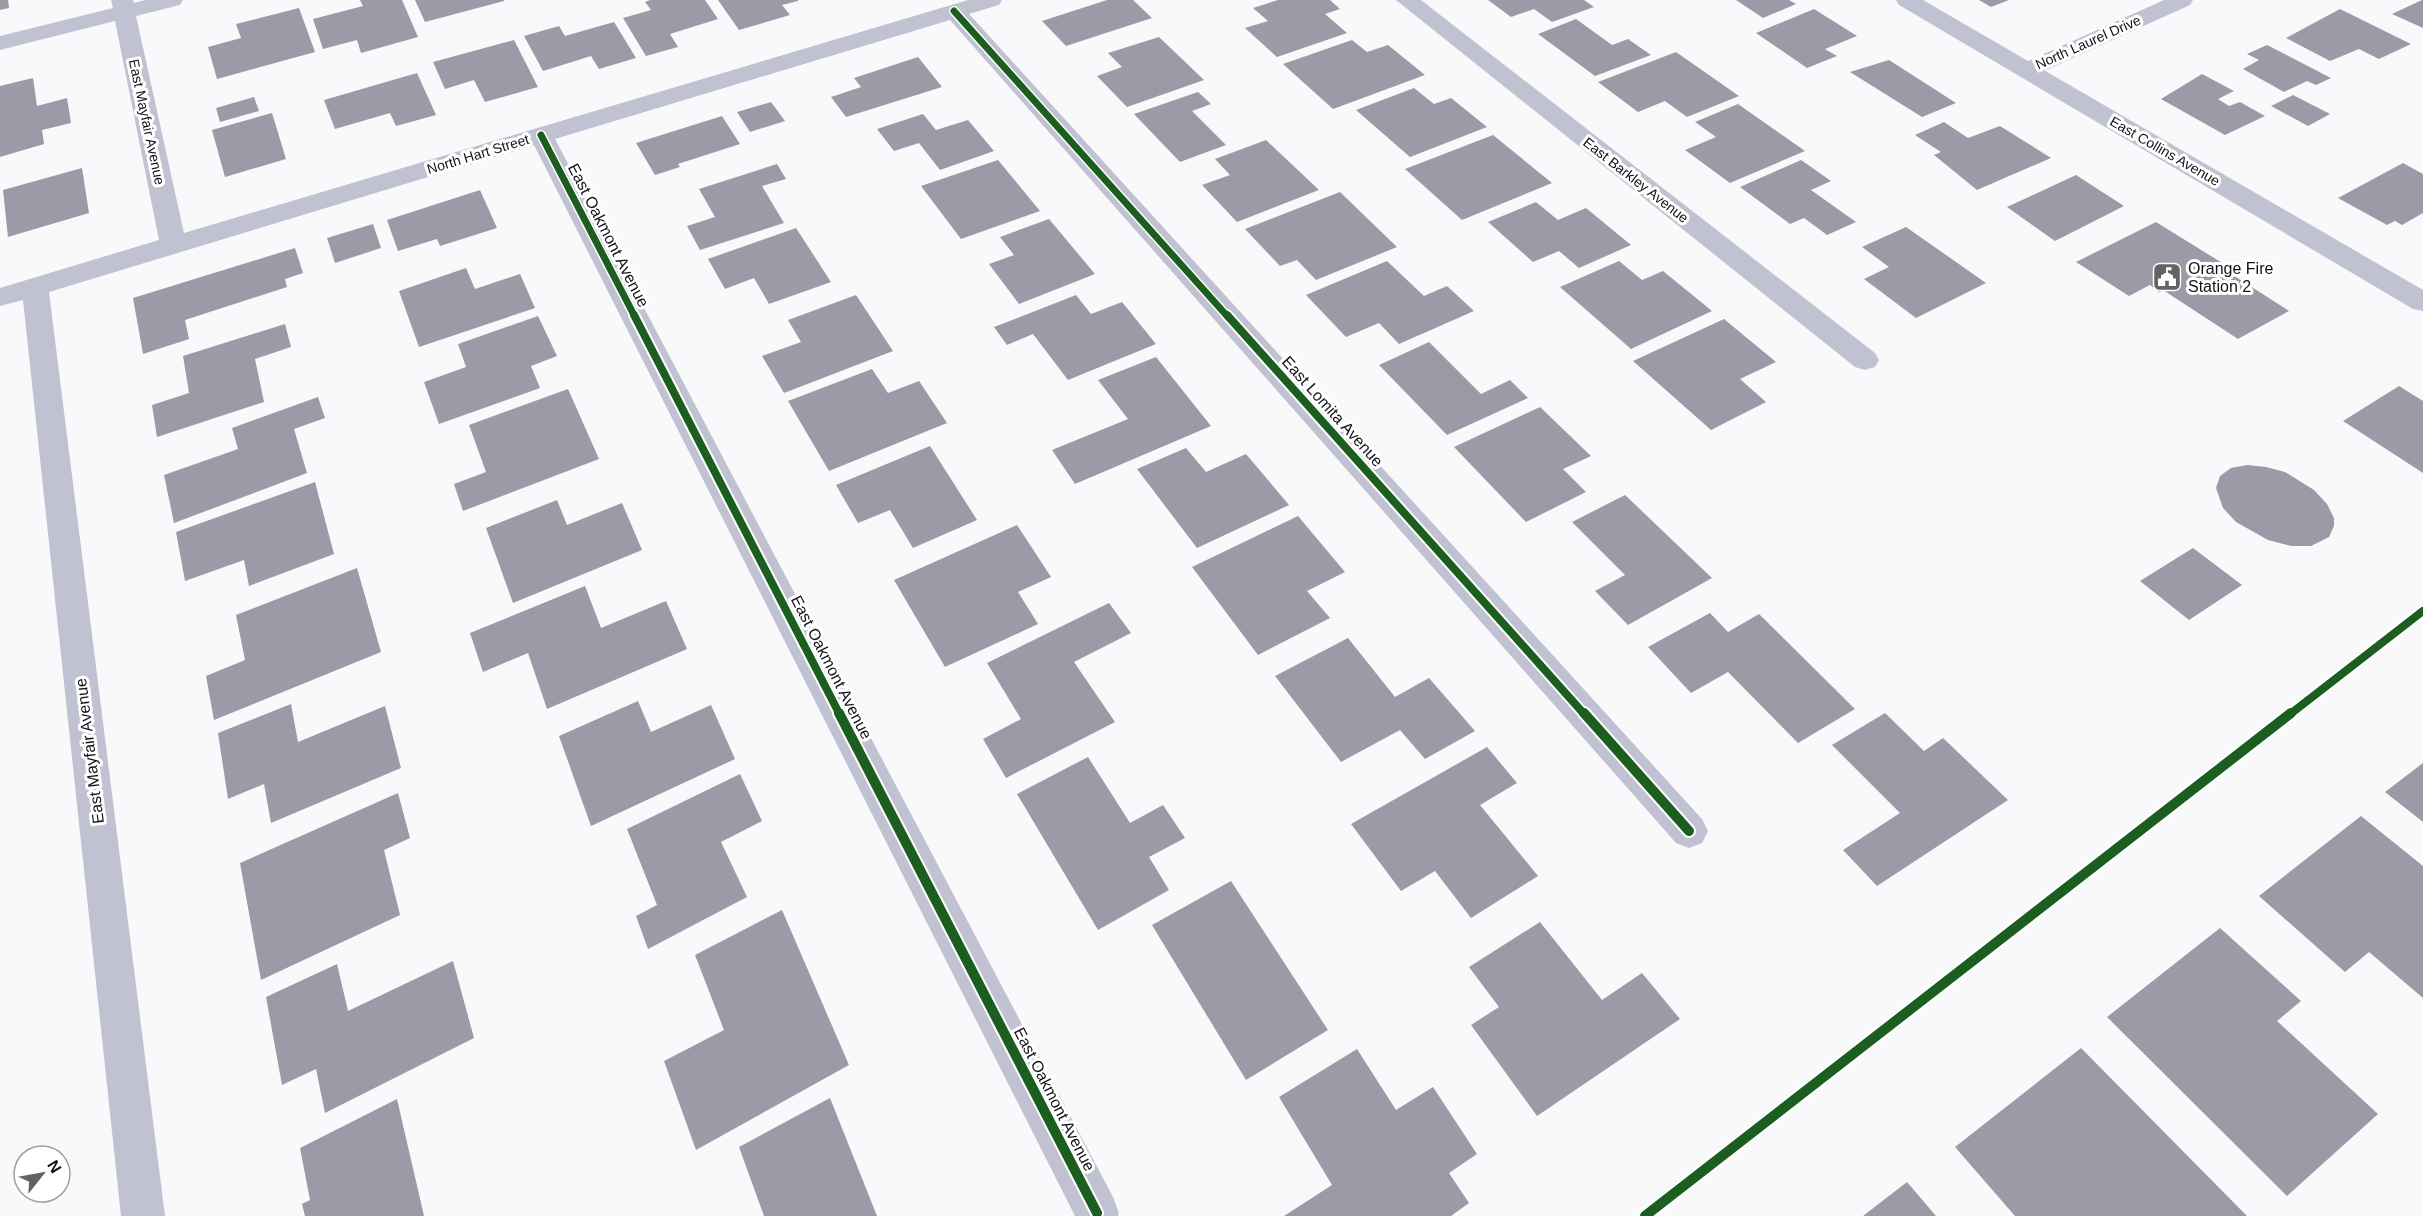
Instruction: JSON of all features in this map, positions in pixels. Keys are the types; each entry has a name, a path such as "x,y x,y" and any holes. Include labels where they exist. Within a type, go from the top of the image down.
{"street":[{"path":"0,43 123,6 172,0"},
{"name":"North Hart Street","path":"0,297 991,0"},
{"name":"East Barkley Avenue","path":"1407,0 1865,360"},
{"name":"East Collins Avenue","path":"1907,0 2423,302"},
{"name":"North Laurel Drive","path":"2027,70 2182,0"},
{"name":"East Mayfair Avenue","path":"123,6 173,244"},
{"name":"East Lomita Avenue","path":"954,11 1689,831"},
{"name":"East Oakmont Avenue","path":"540,135 1097,1213"},
{"name":"East Mayfair Avenue","path":"35,286 142,1216"}],"building":[{"path":"0,0 8,0 9,8 0,10"},
{"path":"360,0 402,0 418,37 361,53 357,40 323,49 313,19 363,6"},
{"path":"415,0 504,0 504,1 425,22"},
{"path":"650,0 705,0 718,19 670,34 678,47 646,56 623,18 651,10 645,2"},
{"path":"718,0 798,1 782,5 790,15 739,30"},
{"path":"1107,0 1133,0 1152,18 1066,46 1042,21"},
{"path":"1278,0 1330,0 1340,9 1325,14 1347,33 1277,57 1245,28 1268,21 1253,8"},
{"path":"1488,0 1584,0 1594,7 1552,22 1534,9 1511,17"},
{"path":"1736,0 1789,0 1796,4 1763,18"},
{"path":"1979,0 2009,0 1991,7"},
{"path":"2422,0 2423,28 2392,14"},
{"path":"299,8 315,52 217,79 208,47 241,38 236,24"},
{"path":"1814,9 1857,36 1825,49 1837,56 1807,68 1756,33"},
{"path":"2340,9 2411,44 2379,59 2359,49 2330,61 2286,38"},
{"path":"1576,19 1612,45 1628,39 1651,55 1595,76 1538,34"},
{"path":"614,22 636,58 599,69 591,56 543,71 524,36 559,26 565,36"},
{"path":"1159,37 1204,80 1127,107 1097,76 1122,67 1108,53"},
{"path":"514,40 538,87 485,102 474,80 445,89 433,62"},
{"path":"1352,40 1367,52 1388,45 1425,75 1333,109 1283,64"},
{"path":"2267,45 2331,78 2316,85 2307,81 2284,92 2243,69 2259,60 2247,54"},
{"path":"1676,52 1739,96 1687,117 1665,101 1638,112 1598,82"},
{"path":"918,57 942,87 846,117 831,97 861,87 854,78"},
{"path":"1889,60 1956,103 1922,117 1850,72"},
{"path":"417,73 436,115 396,126 390,113 335,129 324,100"},
{"path":"2202,74 2234,91 2218,99 2229,106 2240,102 2265,116 2225,135 2161,99"},
{"path":"33,78 37,106 67,98 71,123 42,130 44,144 0,157 0,86"},
{"path":"1414,88 1434,104 1451,98 1487,127 1410,157 1356,110"},
{"path":"1198,92 1211,104 1192,111 1226,145 1180,162 1134,114"},
{"path":"2293,95 2330,114 2308,126 2271,106"},
{"path":"254,97 259,111 220,122 216,108"},
{"path":"771,102 785,121 750,132 737,112"},
{"path":"1738,104 1805,151 1730,183 1685,150 1716,137 1695,122"},
{"path":"272,113 286,159 225,177 212,130"},
{"path":"923,114 936,130 968,120 994,151 940,170 919,143 894,151 877,129"},
{"path":"722,116 740,144 678,164 680,167 655,175 636,143"},
{"path":"1944,122 1968,138 2000,126 2051,158 1977,190 1934,155 1941,152 1915,135"},
{"path":"1493,135 1552,183 1462,220 1405,169"},
{"path":"1266,140 1319,190 1237,222 1202,185 1230,175 1215,159"},
{"path":"998,160 1040,211 961,239 921,186"},
{"path":"1801,160 1831,181 1811,190 1856,222 1827,235 1804,218 1790,224 1740,187"},
{"path":"2403,163 2423,174 2423,213 2402,225 2395,221 2387,225 2338,198"},
{"path":"777,164 786,179 762,186 784,223 700,250 687,226 715,217 699,189"},
{"path":"82,168 89,213 8,237 3,190"},
{"path":"2076,175 2124,206 2055,241 2007,207"},
{"path":"480,190 497,228 440,246 437,239 398,251 387,220"},
{"path":"1340,192 1397,247 1316,280 1297,260 1280,266 1245,229"},
{"path":"1536,202 1558,220 1586,208 1631,245 1579,268 1559,251 1533,262 1488,222"},
{"path":"1049,219 1095,274 1019,304 989,264 1014,255 1000,237"},
{"name":"Orange Fire Station 2","path":"2156,222 2227,266 2222,268 2289,311 2238,339 2163,290 2159,292 2150,285 2129,296 2076,262"},
{"path":"373,224 381,248 335,263 327,238"},
{"path":"1906,227 1986,283 1916,318 1864,279 1889,267 1862,247"},
{"path":"796,228 831,282 769,304 754,278 725,289 708,259"},
{"path":"295,248 303,273 285,279 287,287 185,320 189,339 143,354 133,298"},
{"path":"1387,261 1424,296 1447,286 1474,311 1399,344 1379,323 1346,337 1306,295"},
{"path":"1619,261 1642,280 1663,271 1712,311 1631,349 1560,287"},
{"path":"466,268 475,289 520,274 535,308 419,347 399,291"},
{"path":"856,295 893,351 784,393 762,356 801,342 788,320"},
{"path":"1076,295 1091,314 1122,302 1156,344 1068,380 1033,334 1007,345 994,327"},
{"path":"538,316 557,356 531,366 540,388 439,424 424,382 466,367 458,344"},
{"path":"1724,319 1776,362 1740,379 1766,402 1711,430 1633,361"},
{"path":"285,324 291,347 255,359 264,402 157,437 152,405 189,393 183,356"},
{"path":"1429,342 1481,394 1510,380 1528,398 1447,435 1379,365"},
{"path":"1156,357 1211,426 1075,484 1052,450 1128,419 1098,380"},
{"path":"872,369 888,393 919,381 947,423 829,471 788,401"},
{"path":"2399,386 2423,401 2423,473 2343,421"},
{"path":"568,389 599,459 463,511 454,484 486,472 469,425"},
{"path":"318,397 325,418 294,429 307,473 174,523 164,475 238,449 232,428"},
{"path":"1540,407 1591,456 1563,469 1586,492 1526,522 1454,447"},
{"path":"930,446 977,520 913,548 890,510 858,523 836,485"},
{"path":"1186,448 1206,472 1246,454 1289,505 1197,548 1137,469"},
{"path":"2247,465 2285,472 2314,490 2327,504 2334,518 2334,526 2329,537 2311,546 2291,546 2268,540 2236,522 2223,508 2216,488 2220,476 2231,468"},
{"path":"315,482 334,554 249,586 244,560 185,581 176,532"},
{"path":"1625,495 1712,578 1628,625 1595,591 1625,575 1572,522"},
{"path":"557,500 567,525 622,503 642,550 513,603 486,528"},
{"path":"1298,516 1345,572 1307,591 1330,618 1258,655 1192,567"},
{"path":"1017,525 1051,577 1018,592 1038,624 945,667 894,580"},
{"path":"2193,548 2242,585 2189,620 2140,581"},
{"path":"357,568 381,652 214,720 206,676 245,660 236,615"},
{"path":"585,586 601,628 666,601 687,649 547,709 528,653 483,672 470,633"},
{"path":"1109,603 1131,633 1074,662 1115,722 1006,778 983,739 1021,719 987,663"},
{"path":"1710,613 1728,632 1759,614 1855,709 1798,743 1728,672 1691,693 1648,647"},
{"path":"1348,638 1395,697 1429,678 1475,731 1425,759 1400,730 1341,762 1275,676"},
{"path":"638,701 651,732 711,705 735,759 591,826 559,736"},
{"path":"291,704 298,742 385,706 401,768 271,823 264,784 228,799 218,733"},
{"path":"1885,713 1924,751 1943,738 2008,800 1877,886 1843,850 1900,813 1832,745"},
{"path":"1487,747 1517,783 1480,805 1538,876 1471,918 1435,871 1401,891 1351,824"},
{"path":"1088,757 1130,823 1163,805 1185,838 1149,857 1169,890 1098,930 1017,794"},
{"path":"2423,763 2423,822 2385,792"},
{"path":"740,774 762,821 721,842 747,897 648,949 636,916 657,905 627,829"},
{"path":"398,793 410,838 384,850 400,915 261,980 240,863"},
{"path":"2361,816 2423,866 2423,998 2369,952 2345,972 2259,896"},
{"path":"1231,881 1328,1030 1246,1080 1152,925"},
{"path":"782,910 849,1065 696,1150 664,1061 724,1030 695,955"},
{"path":"1540,922 1602,1000 1642,973 1680,1019 1537,1116 1471,1025 1499,1007 1469,967"},
{"path":"2220,928 2301,1001 2277,1021 2378,1114 2287,1196 2107,1017"},
{"path":"453,961 474,1038 325,1113 316,1069 282,1085 266,997 337,964 348,1011"},
{"path":"2081,1048 2247,1216 2015,1216 1955,1147"},
{"path":"1357,1049 1396,1110 1433,1087 1477,1154 1449,1173 1469,1203 1451,1216 1284,1216 1332,1185 1279,1097"},
{"path":"830,1098 877,1216 764,1216 739,1147"},
{"path":"397,1099 424,1216 305,1216 302,1204 310,1200 300,1148"},
{"path":"1907,1182 1936,1216 1863,1216"}],"cycle path":[{"path":"954,11 1689,831"},
{"path":"541,135 1097,1213"},
{"path":"1645,1216 2423,611"}],"place":[{"name":"Orange Fire Station 2","path":"2167,277"}]}
